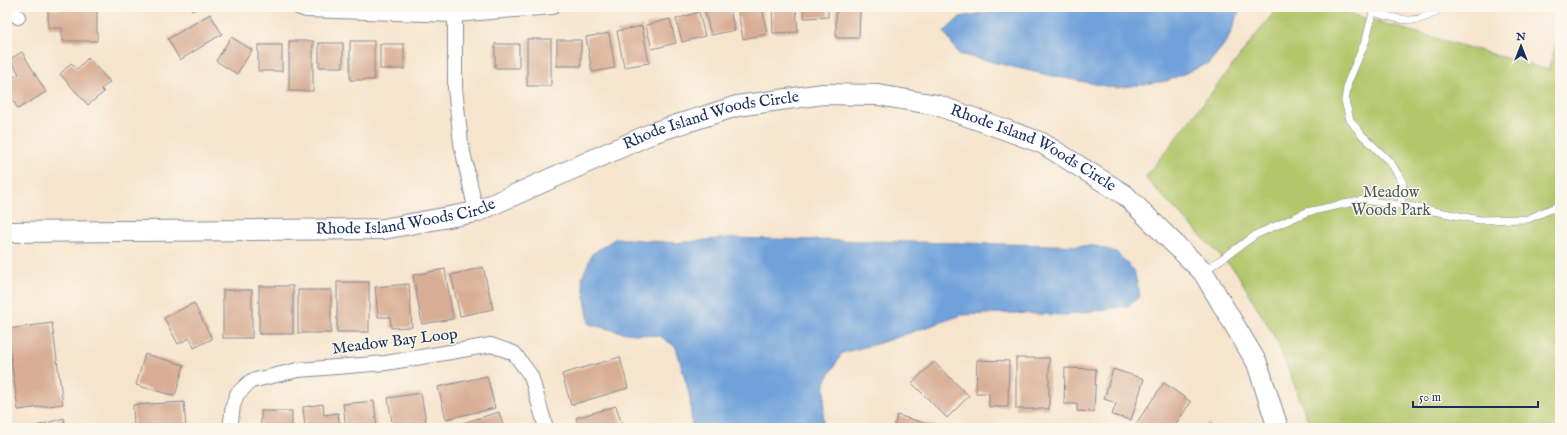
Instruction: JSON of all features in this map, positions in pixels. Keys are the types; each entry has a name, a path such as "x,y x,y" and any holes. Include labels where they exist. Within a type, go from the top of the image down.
{"street":[{"path":"298,7 306,10 455,15 552,7"},
{"path":"455,15 455,88 460,143 476,212"},
{"name":"Rhode Island Woods Circle","path":"7,232 383,229 476,212 655,132 737,106 823,94 878,96 937,105 1042,143 1125,195 1203,272 1257,363 1278,428"},
{"name":"Meadow Bay Loop","path":"230,428 233,406 237,394 251,382 298,370 386,363 491,345 514,353 531,376 546,428"}],"lane":[{"path":"1401,205 1403,183 1391,163 1362,135 1350,120 1345,101 1348,82 1366,40 1373,12 1395,19 1419,20 1432,16 1442,7"},
{"path":"1203,272 1257,234 1307,212 1363,200 1401,205 1480,220 1528,219 1560,206"}],"green space":[{"name":"Meadow Woods Park","path":"1278,7 1326,7 1548,70 1560,32 1560,428 1311,428 1277,341 1237,273 1145,178"}],"water":[{"path":"1019,7 1241,7 1227,41 1209,63 1167,81 1116,88 1043,74 959,54 944,32 960,17"},
{"path":"616,238 675,243 728,238 1095,246 1116,252 1134,270 1140,296 1128,306 1067,315 1008,313 962,315 880,343 842,353 825,382 823,428 692,428 690,397 676,347 660,336 625,333 589,324 582,278 592,254"}],"building":[{"path":"191,7 201,7 201,8 192,10"},
{"path":"729,7 735,30 711,35 705,12"},
{"path":"737,7 762,7 767,34 743,39"},
{"path":"772,7 796,7 798,32 773,33"},
{"path":"804,7 828,7 828,17 804,18"},
{"path":"836,7 860,7 859,38 836,38"},
{"path":"48,9 97,9 97,41 62,41 62,28 48,28"},
{"path":"699,12 705,36 682,42 676,19"},
{"path":"210,14 222,34 180,60 168,39"},
{"path":"670,19 676,43 652,49 646,25"},
{"path":"642,26 649,63 624,67 617,31"},
{"path":"609,33 615,68 592,72 586,37"},
{"path":"231,37 252,50 237,74 216,61"},
{"path":"527,39 551,39 551,86 527,86"},
{"path":"557,40 581,40 581,66 557,66"},
{"path":"289,41 313,41 313,91 289,91"},
{"path":"350,41 374,41 374,80 350,80"},
{"path":"319,43 343,43 343,67 319,67"},
{"path":"380,44 404,44 404,69 380,69"},
{"path":"495,44 519,44 519,68 495,68"},
{"path":"258,45 282,45 282,71 258,71"},
{"path":"22,52 46,92 18,109 7,91 7,81 19,74 10,59"},
{"path":"88,58 110,82 101,89 104,92 88,105 60,74 71,63 77,69"},
{"path":"483,267 493,309 460,316 451,275"},
{"path":"445,269 453,319 422,324 413,275"},
{"path":"337,282 369,282 369,332 337,332"},
{"path":"409,284 412,327 391,328 390,317 378,317 375,287"},
{"path":"259,286 293,286 293,334 259,334"},
{"path":"223,290 252,290 252,338 223,338"},
{"path":"298,290 331,290 331,333 298,333"},
{"path":"194,303 212,339 194,348 190,338 178,344 164,318"},
{"path":"52,323 63,404 18,410 7,329"},
{"path":"145,354 184,365 175,396 136,385"},
{"path":"620,357 628,388 571,405 562,374"},
{"path":"1016,358 1049,358 1049,409 1016,409"},
{"path":"977,360 1009,361 1008,407 989,407 989,393 976,393"},
{"path":"934,362 969,396 947,418 912,383"},
{"path":"1065,368 1096,369 1094,412 1077,411 1077,404 1064,404"},
{"path":"1113,369 1144,379 1131,420 1112,415 1116,403 1104,399"},
{"path":"487,376 495,408 446,419 438,387"},
{"path":"1164,383 1191,402 1173,428 1140,428 1135,425"},
{"path":"421,393 427,428 393,428 388,398"},
{"path":"374,401 377,428 346,428 343,404"},
{"path":"184,402 186,428 134,428 133,405"},
{"path":"323,404 324,415 338,413 340,428 305,428 303,407"},
{"path":"616,406 623,428 579,428 576,418"},
{"path":"261,411 292,411 292,428 261,428"},
{"path":"499,412 504,428 457,428 456,425"},
{"path":"897,415 938,427 938,428 894,428"},
{"path":"64,418 66,428 29,428"},
{"path":"1209,424 1211,428 1200,428"}]}
